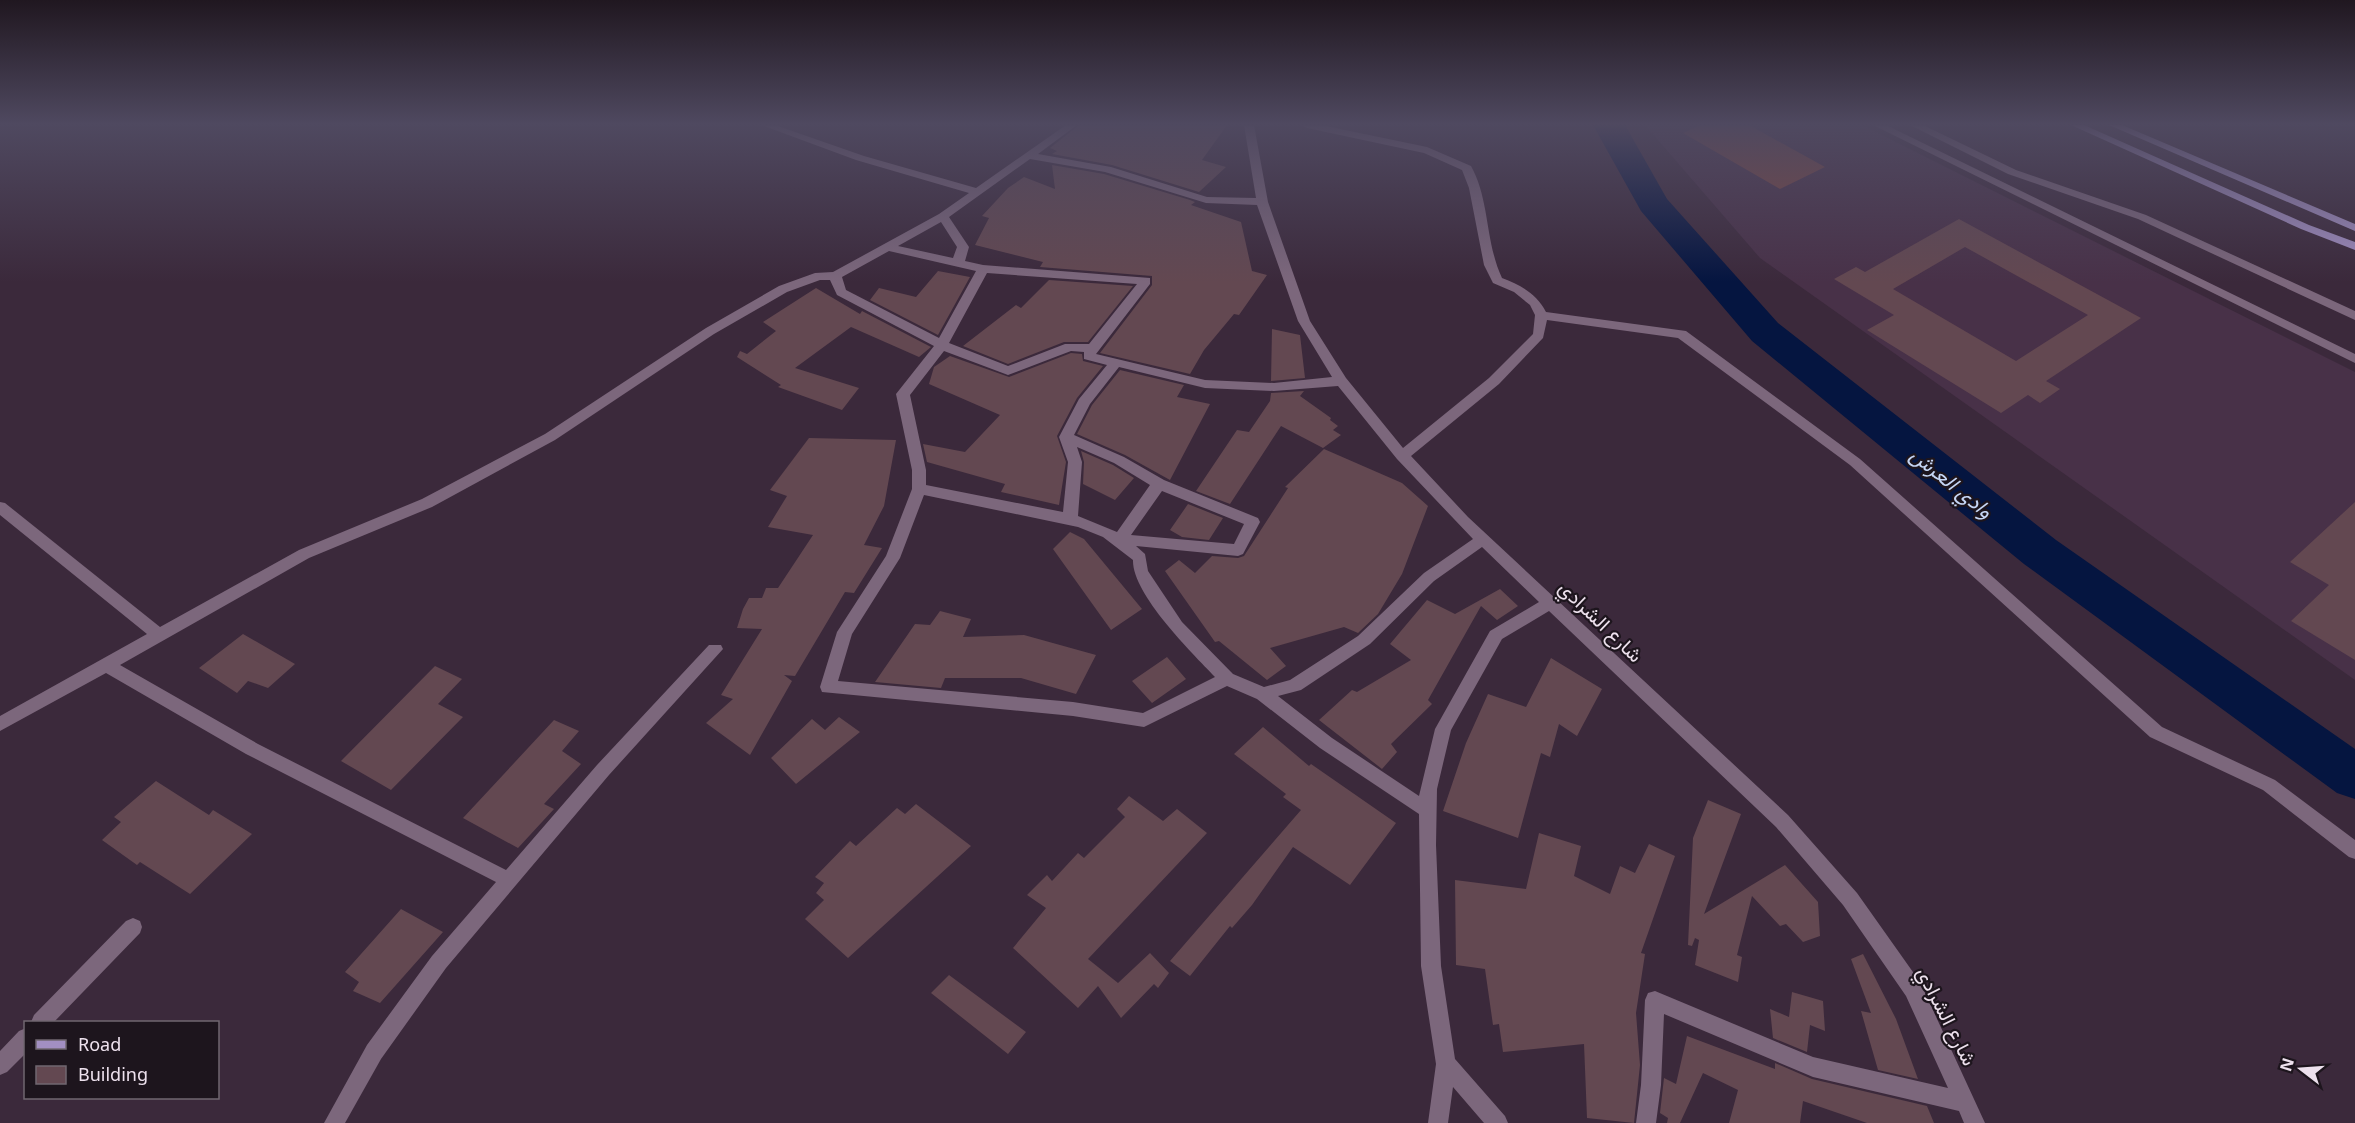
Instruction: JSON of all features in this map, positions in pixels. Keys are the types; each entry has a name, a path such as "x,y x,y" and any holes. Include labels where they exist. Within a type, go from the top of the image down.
{"main road":[{"path":"2194,177 2305,227 2355,246"},
{"path":"2237,177 2355,228"}],"street":[{"path":"928,177 975,191"},
{"path":"0,724 304,554 427,503 550,437 710,332 783,289 819,276 835,276 943,216 996,177"},
{"path":"1134,177 1206,200 1262,202"},
{"name":"شارع الشرادي","path":"1258,177 1262,202 1304,321 1341,381 1402,456 1483,539 1782,821 1850,899 1913,989 1975,1123"},
{"path":"1402,456 1502,373 1539,335 1541,315 1535,303 1518,290 1497,280 1490,265 1475,188 1471,177"},
{"path":"1985,177 2355,359"},
{"path":"2028,177 2142,217 2355,316"},
{"path":"943,216 963,247 958,263"},
{"path":"889,247 983,269 1146,281 1092,348 1089,356 1205,384 1274,387 1341,381"},
{"path":"983,269 942,345 903,394 919,470 919,489 893,558 845,632 828,687 1073,709 1144,720 1227,679"},
{"path":"835,276 841,292 942,345 1008,371 1070,347 1092,348"},
{"path":"1541,315 1682,333 1856,462 2156,732 2269,785 2355,851"},
{"path":"1070,519 1075,462 1066,437 1084,402 1116,362"},
{"path":"919,489 1070,519 1094,526 1120,538 1238,550 1253,522 1159,484 1119,460 1066,437"},
{"path":"1120,538 1159,484"},
{"path":"0,507 159,635"},
{"path":"1120,538 1140,558 1140,572 1176,626 1227,679 1263,694 1326,743 1428,811"},
{"path":"1263,694 1295,685 1364,640 1429,578 1483,539"},
{"path":"1438,1123 1446,1064 1431,966 1428,789 1443,729 1496,635 1521,618 1551,603"},
{"path":"334,1123 374,1052 439,962 603,770 715,649"},
{"path":"106,665 252,749 509,880"},
{"path":"43,1021 133,927"},
{"path":"1646,1123 1651,1085 1655,1000 1813,1067 1966,1102"},
{"path":"0,1065 24,1040"},
{"path":"1446,1064 1498,1123"}],"shaded area":[{"path":"1690,177 1967,177 2355,372 2355,680 1760,258"},
{"path":"1760,177 1804,177 1780,189"}],"building":[{"path":"1025,177 1055,189 1054,177 1115,177 1190,200 1195,202 1191,205 1241,222 1252,271 1267,275 1239,315 1234,314 1204,350 1190,374 1100,353 1152,285 1152,276 1040,267 1043,262 975,245 989,218 982,216 1008,188"},
{"path":"1152,177 1215,177 1199,192"},
{"path":"1959,219 2141,318 2046,381 2060,389 2040,403 2028,395 2001,413 1867,330 1894,315 1834,279 1856,267 1865,272","holes":["1965,247 2088,315 2016,361 1893,289"]},
{"path":"938,271 970,277 938,335 870,300 879,288 916,297"},
{"path":"1049,280 1133,286 1088,342 1064,342 1008,364 963,346 1016,305 1021,308"},
{"path":"816,288 860,314 862,311 931,347 919,357 851,327 795,368 859,388 842,410 778,387 781,385 737,357 740,351 747,354 776,331 763,322"},
{"path":"1272,329 1300,335 1305,378 1271,381"},
{"path":"1071,353 1082,354 1083,361 1103,366 1077,398 1057,436 1066,462 1059,505 1001,492 1005,484 927,462 923,444 965,452 1000,415 929,384 934,367 950,356 1009,377"},
{"path":"1120,370 1184,385 1177,397 1210,404 1170,480 1125,455 1077,434 1092,405"},
{"path":"1304,391 1300,396 1331,418 1330,420 1338,426 1333,430 1341,435 1323,448 1281,426 1230,504 1196,491 1237,430 1249,432 1270,401 1271,393"},
{"path":"809,438 896,440 884,506 864,545 882,548 854,593 845,592 795,676 784,675 792,681 750,755 706,723 733,699 721,695 762,629 737,628 749,598 762,598 766,588 778,588 813,535 768,527 787,496 770,490"},
{"path":"1324,449 1402,483 1428,506 1402,574 1378,614 1358,633 1344,627 1270,648 1286,666 1267,680 1219,641 1215,642 1165,571 1179,560 1195,573 1212,556 1238,558 1244,556 1288,488 1285,487"},
{"path":"1081,451 1113,465 1134,478 1115,500 1083,484 1084,462"},
{"path":"2355,502 2355,660 2291,621 2329,585 2290,562"},
{"path":"1188,504 1223,518 1209,540 1182,537 1170,530"},
{"path":"1070,532 1084,539 1142,609 1111,630 1053,549"},
{"path":"1500,589 1518,606 1497,620 1481,606 1428,700 1432,704 1391,744 1397,752 1382,769 1319,720 1352,690 1357,692 1411,660 1390,644 1427,600 1455,614"},
{"path":"940,611 971,619 963,637 1024,635 1096,655 1076,694 1021,678 945,678 941,688 875,682 915,624 930,625"},
{"path":"243,634 295,664 268,688 248,681 237,693 199,668"},
{"path":"1167,657 1186,679 1152,703 1132,681"},
{"path":"1551,658 1602,689 1577,736 1559,724 1550,757 1541,753 1518,838 1443,811 1466,743 1488,694 1526,707"},
{"path":"435,666 462,679 438,704 463,717 391,790 341,761"},
{"path":"839,717 860,732 796,784 771,758 812,719 825,730"},
{"path":"554,720 579,731 562,751 581,764 544,804 554,809 518,848 463,818"},
{"path":"1263,727 1309,766 1311,764 1396,823 1350,885 1293,847 1252,905 1232,928 1230,926 1190,976 1170,961 1301,810 1283,797 1286,794 1234,754"},
{"path":"156,781 209,815 213,810 252,834 190,894 140,862 137,865 102,840 121,822 114,817"},
{"path":"1129,796 1163,821 1177,809 1207,833 1088,959 1118,983 1150,953 1169,973 1158,988 1154,984 1121,1018 1098,986 1078,1008 1013,948 1046,908 1027,895 1047,875 1052,881 1078,853 1084,858 1125,817 1117,809"},
{"path":"1708,800 1741,814 1704,914 1785,865 1818,902 1820,936 1803,942 1786,924 1780,926 1752,896 1737,955 1742,957 1738,982 1695,965 1699,940 1695,938 1692,946 1688,945 1693,838"},
{"path":"916,804 971,846 848,958 805,919 824,900 816,893 824,883 815,877 850,841 856,846 897,808 905,814"},
{"path":"1539,833 1581,846 1574,876 1610,894 1620,866 1635,873 1649,844 1675,856 1641,953 1645,954 1636,1013 1640,1065 1634,1123 1587,1118 1584,1044 1503,1052 1499,1024 1493,1025 1485,969 1456,965 1455,880 1526,889"},
{"path":"401,909 443,932 380,1003 353,991 359,982 345,972"},
{"path":"1863,954 1896,1019 1918,1079 1878,1070 1861,1011 1871,1013 1851,959"},
{"path":"949,975 1026,1032 1008,1054 931,993"},
{"path":"1792,992 1823,1001 1825,1031 1810,1025 1807,1052 1773,1038 1770,1009 1789,1017"},
{"path":"1687,1036 1775,1069 1775,1063 1812,1079 1927,1106 1934,1123 1867,1123 1803,1101 1800,1123 1729,1123 1738,1090 1703,1073 1680,1123 1667,1123 1668,1118 1660,1113 1664,1078 1676,1084"}],"waterway":[{"name":"وادي العرش","path":"1638,177 1653,204 1765,332 2040,552 2355,777"}]}
